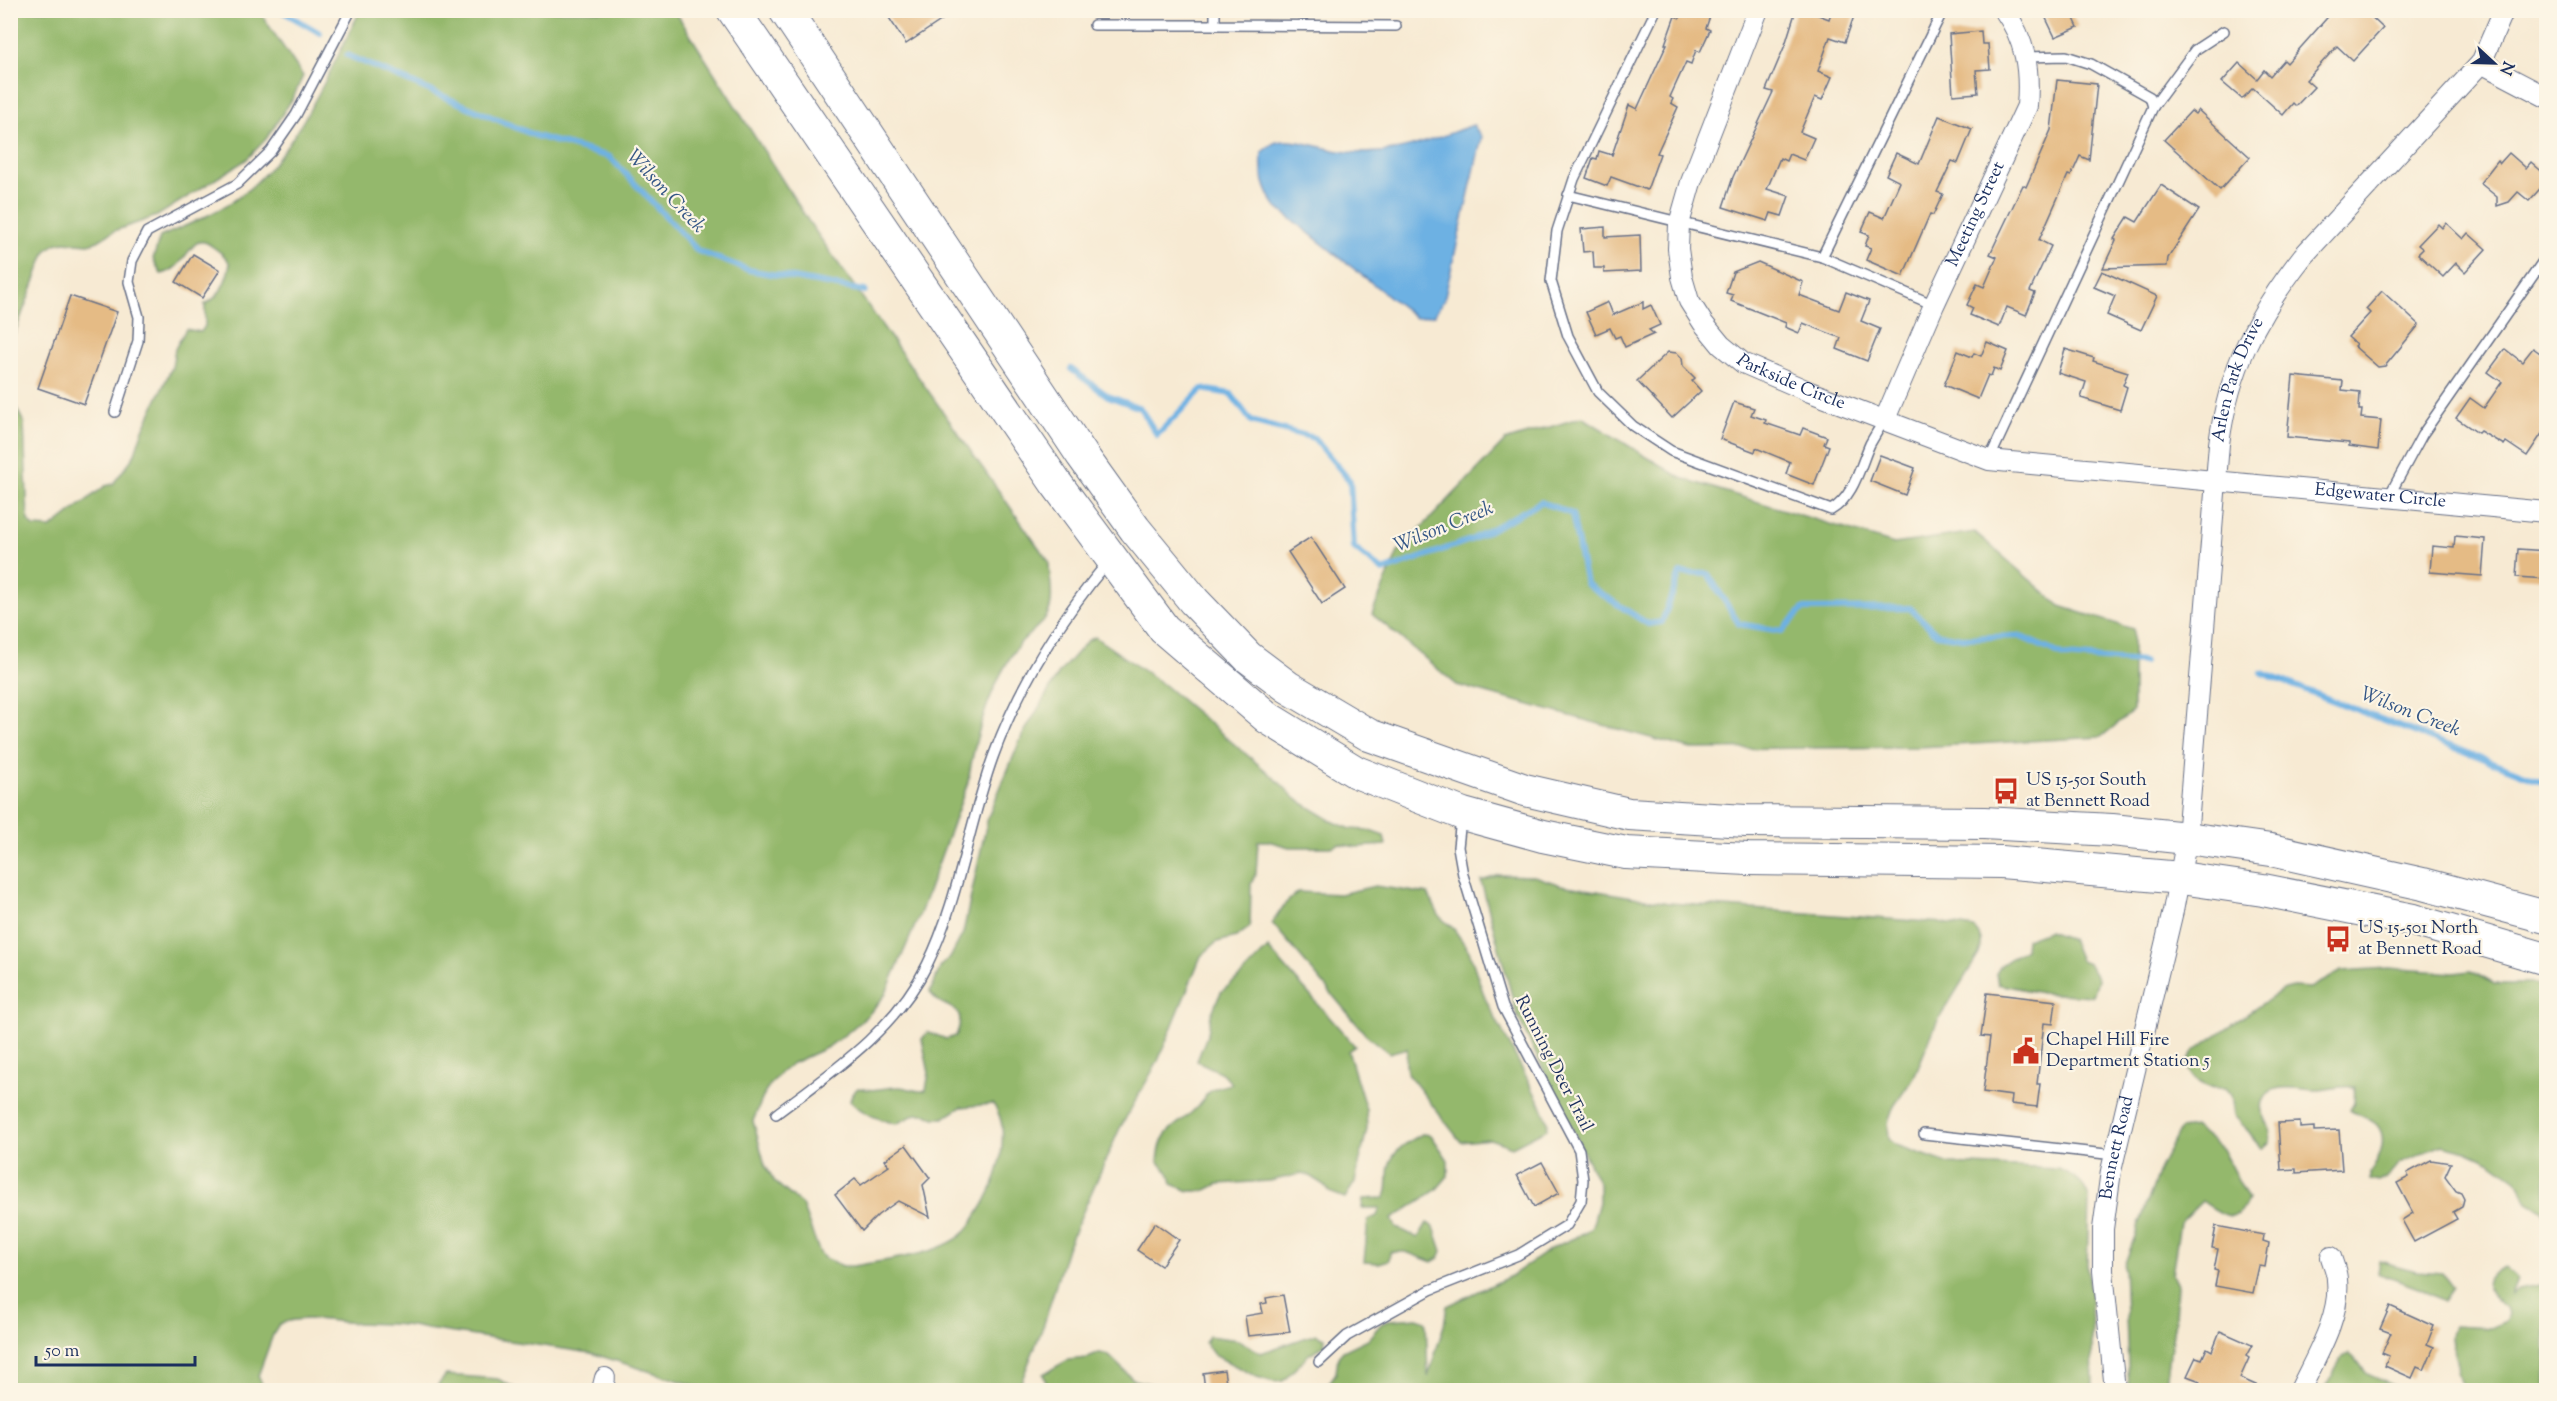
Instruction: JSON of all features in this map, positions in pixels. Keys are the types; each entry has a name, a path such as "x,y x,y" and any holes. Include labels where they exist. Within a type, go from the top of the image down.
{"highway":[{"path":"733,10 1055,482 1164,629 1268,718 1356,772 1463,814 1543,836 1626,853 1748,859 2001,862 2181,878 2263,890 2413,920 2547,959"},
{"path":"785,10 1082,455 1186,592 1248,657 1288,687 1369,735 1525,790 1629,814 1746,821 1984,823 2112,830 2187,838 2294,855 2422,884 2547,918"}],"street":[{"name":"Parkside Circle","path":"1758,10 1691,182 1679,224 1678,249 1682,277 1689,301 1721,345 1743,363 1769,375 1989,460 2216,482"},
{"name":"Meeting Street","path":"1885,419 1934,305 2027,106 2029,78 2026,57 2021,37 2004,10"},
{"name":"Arlen Park Drive","path":"2187,838 2222,418 2234,372 2254,326 2277,290 2303,256 2481,63 2504,10"},
{"path":"2481,63 2547,97"},
{"name":"Edgewater Circle","path":"2216,482 2547,512"},
{"name":"Bennett Road","path":"2115,1390 2103,1270 2103,1229 2115,1155 2181,878 2187,838"},
{"path":"2300,1390 2328,1330 2336,1303 2337,1280 2331,1257"}],"lane":[{"path":"116,412 138,341 139,317 129,282 132,261 147,232 237,184 271,151 296,115 351,10"},
{"path":"1215,10 1215,25"},
{"path":"1656,10 1574,179 1557,231 1551,280 1568,336 1598,392 1633,426 1671,450 1831,510 1840,505 1848,495 1871,443 1885,419"},
{"path":"1822,257 1943,10"},
{"path":"1094,25 1396,26"},
{"path":"1989,460 2153,107 2195,50 2224,31"},
{"path":"2026,57 2066,57 2091,64 2150,97 2153,107"},
{"path":"1568,195 1679,224 1704,227 1822,257 1934,305"},
{"path":"2390,496 2422,435 2547,257"},
{"path":"776,1114 844,1063 894,1016 926,966 960,873 992,758 1013,707 1037,660 1074,603 1111,559"},
{"name":"Running Deer Trail","path":"1318,1362 1347,1336 1430,1290 1518,1255 1567,1226 1581,1201 1583,1180 1579,1150 1503,1007 1466,886 1458,847 1459,826 1463,814"},
{"path":"1924,1134 2115,1155"}],"green space":[{"path":"11,10 259,11 303,76 293,98 266,139 246,160 157,216 114,231 89,244 64,242 55,244 46,251 11,343"},
{"path":"360,11 675,11 809,222 1049,562 1051,603 1048,614 1017,647 991,695 979,729 968,782 920,914 885,995 869,1014 847,1033 828,1047 791,1064 780,1073 766,1090 753,1121 765,1165 775,1182 802,1205 819,1251 824,1258 843,1266 853,1266 913,1255 943,1246 966,1231 993,1185 1000,1164 1003,1135 1000,1116 993,1104 961,1107 944,1118 916,1114 896,1124 866,1113 850,1101 852,1094 858,1088 874,1090 901,1087 918,1091 926,1090 929,1073 922,1039 928,1032 946,1039 956,1036 960,1017 957,1012 935,998 930,992 941,966 950,958 963,933 988,817 1022,736 1059,673 1087,641 1095,637 1164,685 1278,781 1296,799 1334,822 1351,829 1367,830 1384,836 1386,845 1357,847 1339,844 1331,847 1289,847 1268,841 1258,841 1256,873 1251,884 1250,927 1236,937 1217,942 1201,956 1158,1061 1119,1130 1067,1248 1044,1324 1018,1390 709,1390 591,1353 410,1326 299,1319 279,1324 274,1332 258,1376 265,1390 11,1390 11,405 17,409 24,423 28,521 34,527 51,528 105,486 113,484 134,456 142,432 172,367 175,349 186,329 201,332 205,326 205,304 219,293 225,282 230,264 223,254 205,242 194,245 178,265 171,271 161,274 153,259 160,237 227,205 249,189 270,168 305,118"},
{"path":"1582,417 1681,478 1894,544 1975,532 2060,606 2133,629 2133,711 2101,737 1919,747 1691,749 1457,685 1372,614 1398,552 1505,441"},
{"path":"1500,875 1534,876 1561,885 1669,903 1943,923 1974,928 1981,940 1979,954 1937,1022 1914,1077 1894,1106 1888,1123 1889,1139 1896,1145 1950,1164 2058,1169 2082,1184 2089,1199 2087,1267 2091,1292 2093,1390 1324,1390 1336,1373 1338,1357 1343,1351 1368,1339 1381,1324 1389,1320 1417,1318 1426,1321 1428,1377 1444,1325 1447,1306 1511,1276 1552,1248 1585,1233 1591,1228 1594,1220 1599,1202 1599,1184 1517,1015 1481,881"},
{"path":"1375,886 1428,894 1440,917 1454,929 1469,951 1485,998 1542,1107 1548,1122 1547,1129 1512,1147 1490,1139 1461,1142 1408,1074 1407,1048 1389,1053 1366,1035 1272,923 1285,904 1298,892 1340,894"},
{"path":"2048,931 2071,939 2080,960 2088,963 2098,979 2093,996 2041,993 1998,984 1996,974 2001,965 2025,949 2026,939"},
{"path":"1268,948 1355,1046 1348,1051 1366,1110 1367,1129 1355,1182 1345,1198 1329,1192 1324,1185 1308,1175 1300,1174 1270,1181 1218,1184 1204,1191 1189,1191 1172,1184 1170,1175 1158,1161 1161,1143 1168,1132 1191,1113 1207,1094 1214,1089 1232,1084 1222,1073 1197,1061 1208,1033 1211,1015 1221,992 1242,975"},
{"path":"2389,968 2454,973 2471,971 2494,984 2536,984 2541,990 2546,1008 2546,1217 2542,1210 2528,1202 2516,1180 2491,1162 2467,1151 2442,1145 2400,1163 2387,1178 2379,1182 2370,1180 2370,1172 2382,1148 2382,1135 2376,1124 2350,1110 2354,1103 2355,1087 2344,1086 2318,1090 2284,1088 2271,1091 2266,1095 2261,1107 2270,1135 2270,1142 2262,1148 2234,1115 2231,1095 2225,1088 2201,1084 2189,1071 2187,1064 2195,1050 2282,990 2293,987 2311,988 2342,971"},
{"path":"2195,1127 2222,1149 2248,1199 2244,1208 2233,1216 2222,1213 2202,1201 2180,1223 2172,1274 2177,1284 2175,1318 2165,1390 2129,1390 2124,1266 2160,1168 2180,1129"},
{"path":"1422,1134 1431,1135 1448,1160 1448,1176 1436,1190 1392,1219 1396,1227 1418,1238 1427,1223 1434,1227 1442,1251 1439,1258 1432,1262 1406,1252 1390,1252 1389,1260 1379,1263 1364,1262 1368,1220 1377,1216 1380,1208 1362,1208 1363,1199 1384,1198 1389,1168 1394,1155 1403,1145"},
{"path":"2379,1261 2416,1271 2442,1273 2453,1288 2444,1301 2421,1289 2377,1273"},
{"path":"2505,1268 2517,1279 2511,1294 2518,1289 2546,1284 2546,1390 2460,1390 2463,1388 2456,1373 2458,1367 2451,1338 2454,1326 2490,1328 2506,1321 2508,1313 2486,1285 2487,1280 2493,1274"},
{"path":"1316,1334 1325,1338 1324,1346 1309,1354 1283,1381 1274,1382 1257,1377 1214,1355 1205,1343 1209,1336 1238,1340 1261,1353"},
{"path":"1100,1353 1108,1355 1134,1380 1176,1390 1049,1390 1043,1374 1068,1360 1088,1358"},
{"path":"2349,1354 2356,1359 2367,1374 2403,1390 2324,1390 2342,1358"},
{"path":"446,1375 498,1379 518,1390 434,1390"}],"water":[{"path":"1473,125 1482,137 1444,300 1434,315 1416,318 1276,207 1268,194 1264,181 1262,152 1277,142 1292,141 1340,151 1376,153 1408,147"}],"building":[{"path":"884,10 957,10 906,44"},
{"path":"1683,10 1712,10 1706,28 1710,30 1700,52 1696,50 1691,64 1686,62 1670,97 1673,99 1671,103 1678,107 1657,153 1660,154 1647,190 1611,177 1607,186 1586,178 1593,158 1597,159 1599,151 1612,155 1629,105 1637,109 1667,44 1665,44 1675,16 1680,18"},
{"path":"1796,10 1805,10 1829,19 1832,10 1854,16 1845,42 1830,37 1818,71 1832,77 1822,100 1815,97 1800,132 1814,138 1804,160 1789,154 1786,161 1780,158 1767,189 1789,196 1782,216 1771,213 1768,221 1723,207 1733,177 1773,92 1766,90 1785,45"},
{"path":"2042,10 2070,10 2078,27 2055,37"},
{"path":"2334,10 2364,10 2383,28 2353,61 2337,46 2306,80 2314,87 2296,106 2293,103 2283,115 2253,88 2242,99 2222,82 2239,63 2257,79 2264,70 2270,76 2284,60 2287,63"},
{"path":"1981,31 1982,44 1988,44 1990,69 1976,70 1978,93 1953,95 1949,34"},
{"path":"2057,80 2097,84 2089,160 2080,156 2071,176 2068,175 2039,240 2051,246 2030,291 2035,293 2026,315 2007,307 1999,327 1970,315 1973,308 1967,305 1977,284 1984,287 1997,257 1990,254 2023,185 2026,187 2051,130"},
{"path":"2198,110 2250,157 2220,190 2164,140 2191,111 2195,114"},
{"path":"1939,116 1972,129 1958,163 1952,161 1937,192 1943,194 1933,215 1930,214 1903,276 1866,260 1871,248 1865,246 1869,235 1861,232 1870,212 1884,218 1900,182 1886,175 1896,153 1919,164"},
{"path":"2509,153 2526,168 2531,162 2547,176 2547,181 2529,201 2518,192 2509,202 2497,206 2497,197 2480,183 2498,160 2500,163"},
{"path":"2161,185 2199,210 2168,258 2167,266 2103,268 2116,240 2114,239 2128,217 2137,222"},
{"path":"2446,223 2463,239 2468,233 2486,249 2465,272 2456,263 2443,277 2418,254 2423,249 2418,245 2438,224 2442,228"},
{"path":"1605,227 1605,237 1640,235 1641,271 1604,273 1604,268 1594,268 1593,251 1583,252 1581,229"},
{"path":"193,254 220,270 202,298 176,282"},
{"path":"1758,262 1803,282 1799,295 1839,310 1846,292 1869,301 1861,321 1880,329 1867,361 1837,349 1841,338 1803,323 1799,333 1785,327 1786,323 1731,301 1733,295 1726,293 1733,272"},
{"path":"2102,271 2157,296 2141,330 2107,315 2115,296 2094,287"},
{"path":"2382,291 2419,325 2385,366 2378,367 2354,346 2356,344 2348,337 2370,313 2366,309"},
{"path":"70,296 117,312 84,404 38,388"},
{"path":"1608,302 1613,315 1643,302 1643,309 1651,305 1660,325 1649,330 1654,334 1625,347 1620,336 1615,338 1610,328 1596,334 1586,312"},
{"path":"1987,342 2008,351 2000,371 1994,368 1991,376 1988,375 1978,399 1944,385 1958,351 1972,357 1974,353 1981,356"},
{"path":"2533,348 2547,358 2547,426 2527,456 2506,442 2504,445 2480,431 2478,433 2456,418 2470,398 2484,408 2502,382 2488,372 2505,349 2522,362"},
{"path":"2065,349 2128,372 2123,385 2127,387 2120,410 2081,398 2086,382 2058,373"},
{"path":"1668,352 1677,353 1682,358 1683,366 1695,378 1692,381 1701,391 1672,418 1637,381"},
{"path":"2293,376 2343,381 2342,390 2360,392 2361,418 2381,420 2378,450 2349,446 2349,443 2287,437"},
{"path":"1734,402 1754,408 1751,415 1766,420 1765,423 1800,435 1803,428 1827,437 1824,444 1829,446 1814,485 1786,474 1790,462 1756,448 1755,452 1720,439"},
{"path":"1880,455 1915,468 1905,495 1870,481"},
{"path":"2455,536 2485,539 2482,576 2430,572 2432,546 2454,548"},
{"path":"1311,537 1345,589 1322,604 1288,552"},
{"path":"2518,549 2547,551 2547,579 2516,577"},
{"name":"Chapel Hill Fire Department Station 5","path":"1987,993 2056,1001 2053,1024 2044,1023 2037,1084 2040,1084 2037,1107 2011,1104 2012,1096 1983,1092 1990,1037 1981,1036"},
{"path":"2300,1122 2300,1128 2314,1127 2314,1131 2339,1130 2342,1170 2296,1173 2296,1169 2281,1170 2278,1123"},
{"path":"906,1145 930,1178 923,1185 930,1217 898,1201 878,1215 862,1231 835,1195 855,1179 861,1185 889,1166 885,1160"},
{"path":"2431,1160 2451,1163 2445,1176 2464,1199 2462,1207 2453,1212 2457,1219 2414,1242 2402,1220 2413,1213 2397,1183 2409,1177 2407,1173"},
{"path":"1542,1162 1559,1193 1534,1207 1517,1175"},
{"path":"1155,1223 1179,1240 1161,1266 1137,1250"},
{"path":"2216,1226 2264,1235 2263,1241 2269,1243 2265,1267 2259,1266 2253,1293 2215,1286 2218,1271 2214,1270 2218,1249 2212,1248"},
{"path":"1283,1295 1290,1332 1248,1336 1245,1316 1263,1313 1261,1304 1267,1303 1266,1298"},
{"path":"2390,1306 2434,1326 2427,1344 2434,1347 2424,1370 2417,1367 2412,1378 2385,1366 2389,1356 2382,1353 2391,1333 2380,1329"},
{"path":"2220,1331 2252,1345 2246,1356 2249,1358 2240,1378 2267,1390 2195,1390 2200,1381 2187,1376 2196,1357 2202,1359 2207,1348 2212,1351"},
{"path":"1224,1370 1227,1390 1205,1390 1203,1373"}],"waterway":[{"name":"Wilson Creek","path":"280,10 320,33"},
{"name":"Wilson Creek","path":"347,55 536,136 610,157 698,251 749,270 865,291"},
{"name":"Wilson Creek","path":"1071,369 1108,396 1140,408 1157,435 1202,389 1231,394 1251,421 1314,438 1350,481 1354,548 1383,571 1473,539 1541,502 1572,514 1586,584 1648,624 1662,622 1680,573 1708,574 1739,624 1782,631 1803,609 1910,608 1937,634 1962,638 2019,636 2064,656 2143,662"},
{"name":"Wilson Creek","path":"2262,673 2546,783"}],"place":[{"name":"US 15-501 South at Bennett Road","path":"2006,791"},
{"name":"US 15-501 North at Bennett Road","path":"2338,939"},
{"name":"Chapel Hill Fire Department Station 5","path":"2026,1051"}]}
